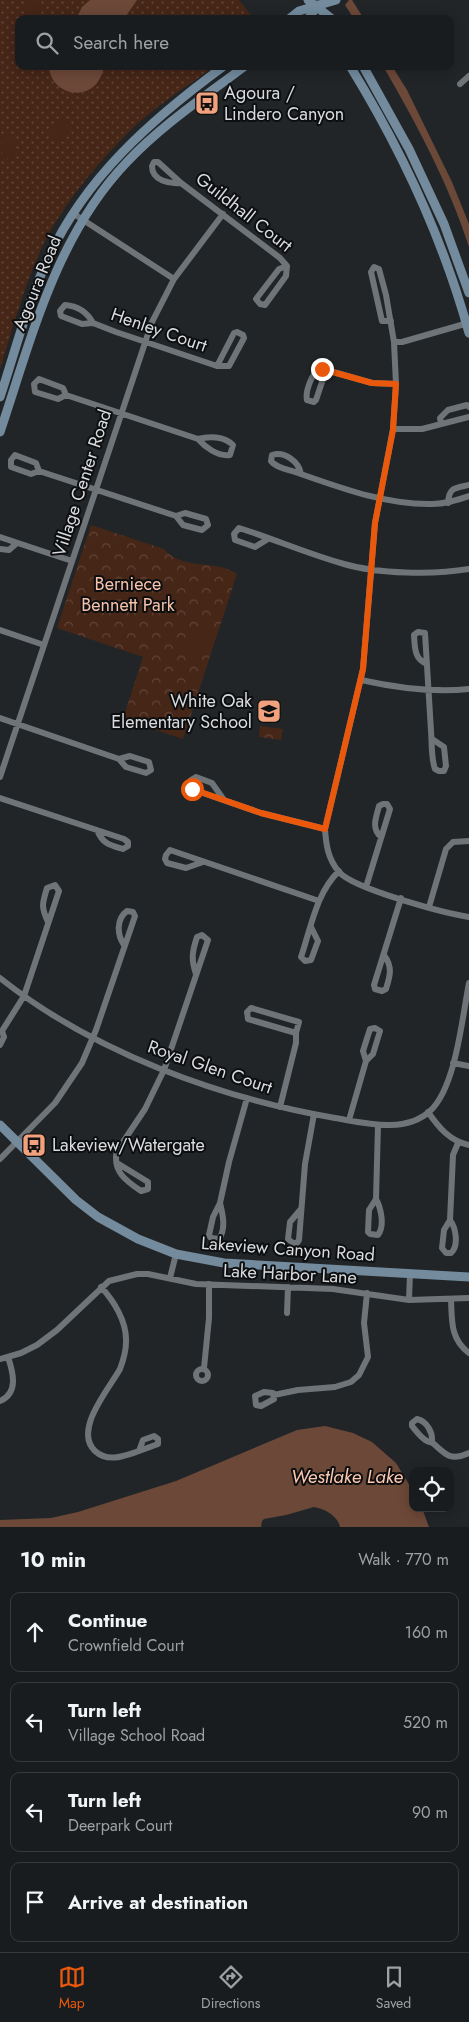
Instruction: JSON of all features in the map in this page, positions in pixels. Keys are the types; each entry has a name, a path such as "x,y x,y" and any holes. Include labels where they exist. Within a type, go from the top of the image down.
{"street":[{"path":"308,0 317,2 336,0"},
{"path":"294,15 317,2"},
{"path":"310,15 317,2"},
{"path":"317,2 319,15"},
{"path":"317,2 328,15"},
{"name":"Agoura Road","path":"0,397 47,261 74,214 108,167 127,146 167,109 219,70"},
{"name":"Agoura Road","path":"0,432 47,292 65,250 82,220 126,163 174,119 240,70"},
{"path":"352,70 371,100 400,155 429,217 468,327 402,342 394,342"},
{"path":"365,70 409,150 444,224 469,293"},
{"path":"460,84 469,76"},
{"path":"167,109 174,119"},
{"path":"400,155 409,150"},
{"name":"Guildhall Court","path":"182,183 167,183 154,174 152,166 154,162 158,162 182,183 280,258 287,266 286,276 264,305 260,304 256,299 279,269 287,266"},
{"path":"74,214 174,279"},
{"name":"Village Center Road","path":"0,776 152,322 174,279 223,214"},
{"path":"391,321 382,321 370,272 374,268 379,269 391,321 394,342 396,384 393,430 379,498 365,655 361,680 325,829 326,848 339,871 346,878 366,888 469,917"},
{"name":"Henley Court","path":"93,323 88,314 69,305 65,305 60,311 61,316 75,322 82,324 93,323 217,366 229,366 244,338 243,335 237,332 234,333 217,366"},
{"path":"326,370 316,400 314,402 308,400 306,396 314,374 319,369 326,370 372,383 396,384"},
{"path":"66,395 63,388 39,379 34,384 35,392 58,399 66,395 198,439 207,448 226,456 230,455 233,450 231,442 211,436 198,439"},
{"path":"441,424 440,418 448,410 466,405 469,407"},
{"path":"393,430 422,429 469,417"},
{"path":"301,474 298,464 294,460 277,454 272,455 271,461 274,465 347,490 379,498 417,504 448,502 469,496"},
{"path":"40,471 176,516"},
{"path":"448,502 449,494 454,488 469,485"},
{"path":"268,539 255,547 235,540 234,534 239,528 345,565 372,569 433,573 469,569"},
{"path":"0,537 72,561"},
{"path":"0,549 9,550 17,543"},
{"path":"0,630 44,645"},
{"path":"427,664 418,659 415,654 414,635 418,632 425,634 429,690 432,739 435,770 439,772 444,771 446,766 444,746 432,739"},
{"path":"361,680 396,688 429,690 469,689"},
{"path":"0,718 119,759"},
{"path":"224,800 212,783 196,777 191,780 190,786 192,789 224,800 285,820 325,829"},
{"path":"0,798 97,830 124,839 128,842 128,846 123,850 105,844 97,830"},
{"path":"366,888 382,837"},
{"path":"429,907 446,849 453,842 469,841"},
{"path":"203,862 184,868 167,863 165,859 170,850 319,901"},
{"path":"311,927 318,941 313,958 305,961 301,957 319,901 329,882 339,871"},
{"path":"0,1045 4,1037 1,1031 24,996 59,891 55,885 47,888 42,902 48,922"},
{"path":"384,955 388,960 391,974 386,989 378,990 375,989 374,985 401,898"},
{"path":"0,1159 40,1120 66,1088 82,1063 93,1037 135,916 133,912 127,911 123,914 117,931 124,945"},
{"path":"117,1163 148,1182 148,1189 141,1191 122,1177 117,1163 118,1151 145,1109 164,1070 208,940 202,935 196,937 192,952 191,960 196,974"},
{"name":"Royal Glen Court","path":"0,978 24,996 93,1037 164,1070 247,1098 280,1107 378,1125 407,1123 428,1112"},
{"path":"469,983 453,1063 444,1093 428,1112 442,1130 458,1142 469,1145"},
{"path":"280,1107 296,1043 299,1022 251,1008 247,1012 248,1019 296,1034"},
{"path":"349,1120 366,1061 373,1054 380,1031 375,1028 370,1029 363,1050 366,1061"},
{"path":"453,1063 469,1066"},
{"path":"220,1203 224,1217 222,1236 219,1239 215,1239 209,1235 213,1217 220,1203 247,1098"},
{"path":"301,1209 289,1225 288,1239 293,1244 297,1244 299,1240 305,1164 314,1114"},
{"name":"Lakeview Canyon Road","path":"0,1125 76,1200 98,1217 138,1240 176,1254 224,1263 469,1277"},
{"path":"376,1199 369,1210 368,1232 375,1236 381,1232 381,1208 376,1199 378,1125"},
{"path":"450,1220 453,1155 458,1142"},
{"path":"170,1278 176,1254"},
{"path":"409,1300 410,1273"},
{"name":"Lake Harbor Lane","path":"0,1359 37,1345 57,1330 109,1281 137,1274 209,1284 367,1293 409,1300 469,1298"},
{"path":"204,1368 209,1318 209,1284"},
{"path":"287,1313 288,1287"},
{"path":"101,1288 118,1312 124,1326 126,1341 120,1367 89,1422 88,1438 93,1449 105,1457 117,1458 139,1451"},
{"path":"274,1395 298,1390 335,1387 350,1382 359,1375 368,1357 364,1323 367,1293"},
{"path":"451,1299 452,1328 459,1344 469,1354 469,1361"},
{"path":"0,1401 10,1391 14,1381 8,1357"},
{"path":"432,1442 441,1453 450,1457 459,1458 469,1453"}],"green space":[{"path":"0,0 239,0 251,15 15,15 15,70 209,70 136,125 99,164 66,206 47,237 33,269 0,369"},
{"path":"28,0 41,0 40,11 36,15 29,13 26,6"},
{"path":"60,120 74,126 70,134 62,142 54,137 51,132 53,126"},
{"path":"8,136 13,140 15,154 6,159 1,145 4,137"},
{"name":"Berniece Bennett Park","path":"91,525 164,549 171,556 180,560 219,567 237,574 183,739 123,719 143,657 57,628"},
{"path":"193,626 213,633 206,655 185,648"},
{"path":"260,726 283,729 281,740 259,737"}],"water":[{"path":"90,0 137,0 127,15 78,15 82,7"},
{"path":"349,0 352,0 361,15 351,15 345,5"},
{"path":"50,70 103,70 100,79 93,87 84,92 74,93 65,90 57,85 51,77"},
{"path":"385,70 394,70 407,90 452,182 469,224 469,247 442,177 408,109"},
{"name":"Westlake Lake","path":"325,1426 353,1433 372,1442 396,1463 409,1484 409,1512 423,1512 429,1527 340,1527 337,1520 330,1514 314,1507 264,1519 261,1527 0,1527 0,1520 51,1518 78,1512 176,1481 297,1430"}],"place":[{"name":"Agoura / Lindero Canyon","path":"207,103"},
{"name":"White Oak Elementary School","path":"269,711"},
{"name":"Lakeview/Watergate","path":"34,1145"}],"route":[{"path":"192,789 261,813 325,829 340,773 363,669 375,523 393,430 396,384 372,383 322,369"}]}
